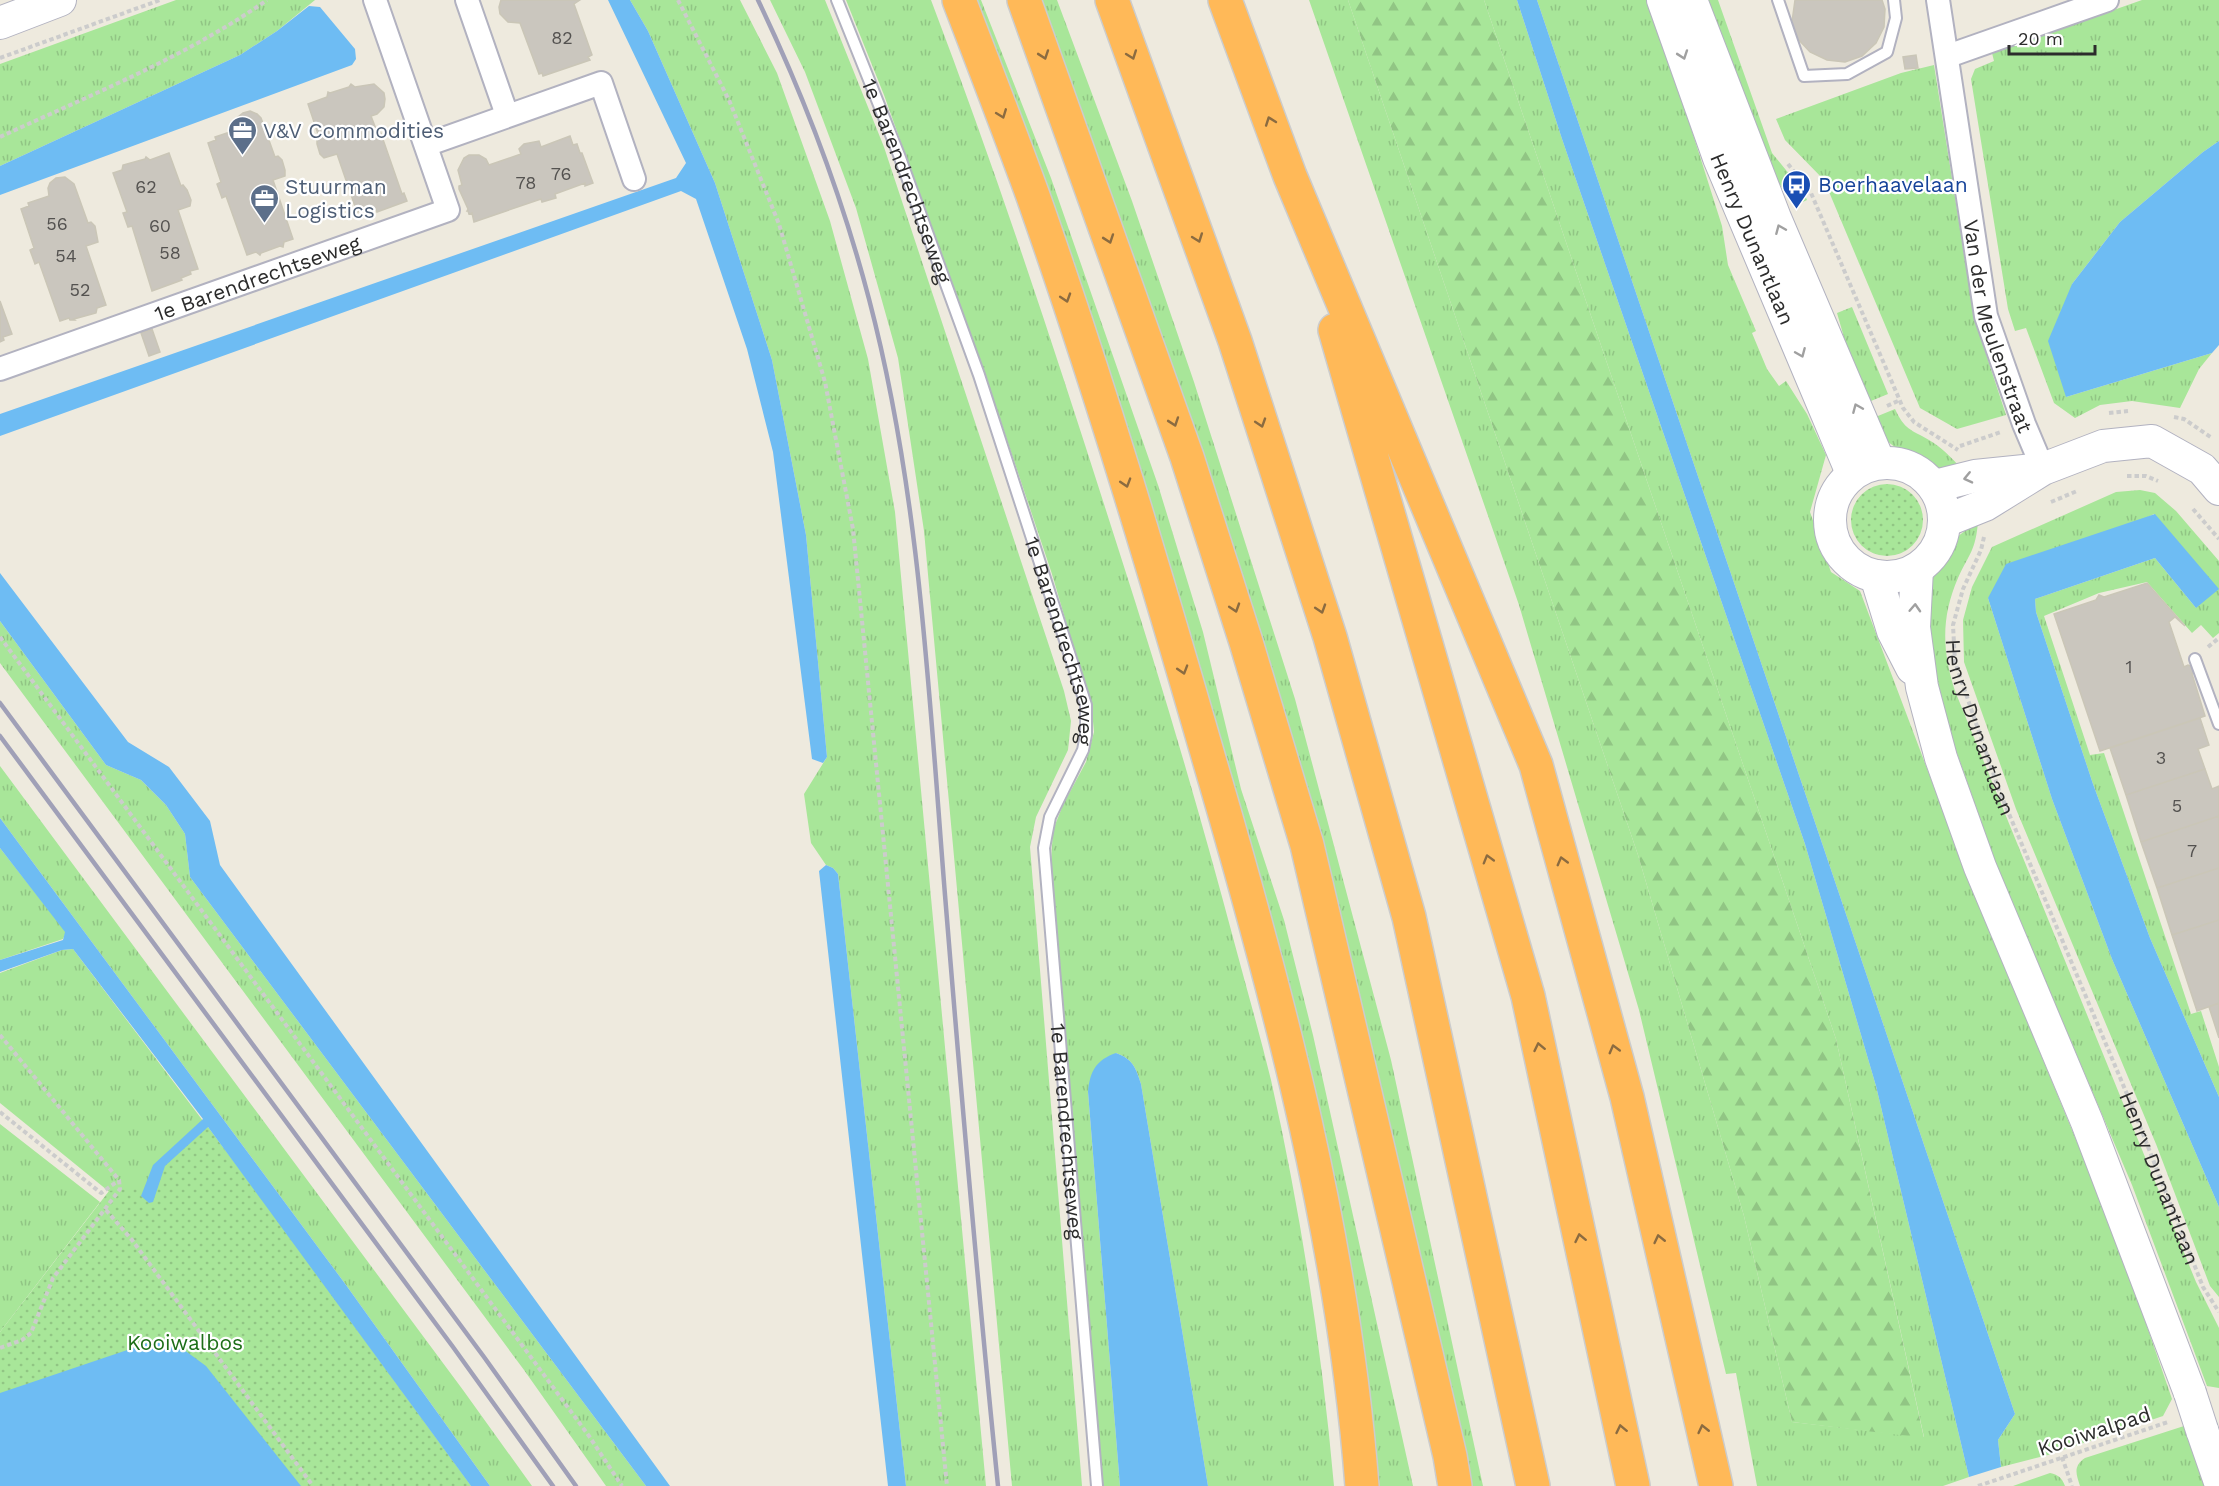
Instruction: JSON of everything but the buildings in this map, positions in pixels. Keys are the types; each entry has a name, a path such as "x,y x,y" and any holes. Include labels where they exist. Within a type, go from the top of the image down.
{"highway":[{"path":"959,0 1033,196 1111,432 1256,921 1299,1088 1331,1247 1359,1442 1362,1486"},
{"path":"1024,0 1187,457 1307,845 1450,1456 1455,1486"},
{"path":"1112,0 1235,341 1330,637 1409,917 1533,1486"},
{"path":"1225,0 1290,176 1536,765 1627,1097 1716,1486"},
{"path":"1290,176 1528,996 1633,1486"}],"main road":[{"path":"0,23 60,0"},
{"name":"Henry Dunantlaan","path":"1663,0 1719,158 1866,468"},
{"name":"Henry Dunantlaan","path":"1691,0 1775,218 1866,468"},
{"path":"1935,486 1980,490 2103,446 2152,441 2202,469 2219,489"},
{"path":"1895,462 1924,475 1935,486 1943,503 1945,522 1941,541 1931,557 1917,569 1897,576 1876,576 1858,570 1843,558 1834,541 1830,523 1831,504 1839,487 1866,468 1895,462"},
{"path":"1945,522 1980,490"},
{"name":"Henry Dunantlaan","path":"1917,569 1914,627 1922,687 1941,758 1980,867 2087,1122 2190,1393 2188,1425 2219,1479"},
{"name":"Henry Dunantlaan","path":"1876,576 1893,631 1922,687"}],"street":[{"name":"1e Barendrechtseweg","path":"0,369 448,210 375,0"},
{"path":"467,0 507,116"},
{"name":"Van der Meulenstraat","path":"1938,0 1986,316 2024,424 2043,469"},
{"path":"1948,56 2107,0"},
{"path":"426,145 601,83 634,179"}],"lane":[{"name":"1e Barendrechtseweg","path":"837,0 891,132 968,343 1086,705 1086,735 1083,750 1050,817 1044,848 1097,1486"},
{"path":"1778,0 1804,76 1847,74 1887,52 1896,18 1894,0"},
{"path":"2195,659 2219,724"}],"path":[{"path":"0,58 160,0"},
{"path":"0,137 170,57 236,22 267,0"},
{"path":"678,0 729,100 779,224 825,382 853,529 947,1486"},
{"path":"1785,160 1811,194 1903,408 1914,422 1957,447 1980,490"},
{"path":"1957,447 2024,424"},
{"path":"2124,476 2146,477 2165,484"},
{"path":"2056,500 2085,488"},
{"name":"Henry Dunantlaan","path":"1980,490 1985,532 1981,550 1963,589 1953,625 1955,662 1999,790 2132,1106 2203,1287 2219,1312"},
{"path":"2189,505 2219,539"},
{"path":"0,637 589,1436 622,1486"},
{"path":"0,1035 119,1180 120,1189 52,1278 30,1333 22,1340 0,1348"},
{"path":"0,1112 101,1193 119,1180"},
{"path":"106,1210 132,1240 313,1486"},
{"name":"Kooiwalpad","path":"1978,1486 2062,1457 2188,1425"},
{"path":"2062,1457 2072,1486"}],"green space":[{"path":"176,0 315,0 277,31 240,55 0,166 0,64"},
{"path":"630,0 740,0 777,73 830,221 868,359 895,512 986,1486 906,1486 838,874 826,865 811,843 804,794 827,757 806,535 772,360 715,183 648,31"},
{"path":"770,0 825,0 884,147 1064,691 1071,721 1068,750 1036,817 1030,847 1082,1486 1012,1486 924,531 898,358 856,208 805,72"},
{"path":"846,0 931,0 981,136 1052,343 1180,747 1271,1080 1292,1181 1309,1282 1334,1486 1208,1486 1141,1084 1133,1065 1116,1053 1088,1092 1120,1486 1102,1486 1051,862 1053,830 1063,805 1086,762 1094,732 1092,711 1052,574 1002,425 884,95"},
{"path":"967,0 981,0 1051,178 1158,485 1203,632 1241,789 1284,920 1313,1035 1413,1486 1376,1486 1341,1245"},
{"path":"1037,0 1057,0 1132,201 1194,382 1295,699 1391,1060 1483,1486 1468,1486 1389,1120 1325,868"},
{"path":"1309,0 1348,0 1638,855 1744,1216 1792,1422 1924,1437 1836,1039 1484,0 1517,0 1562,139 1805,844 1876,1086 1969,1477 1943,1486 1757,1486 1736,1373 1726,1374 1639,1010 1519,605"},
{"path":"1348,0 1484,0 1836,1039 1924,1438 1792,1422 1744,1216 1638,855"},
{"path":"1537,0 1649,0 1653,8 1722,226 1728,265 1756,331 1752,333 1767,369 1779,386 1786,381 1807,414 1826,455 1810,512 1831,572 1860,591 1971,885 2117,1239 2172,1399 2163,1416 2048,1455 2001,1467 1998,1440 2015,1414"},
{"path":"1706,0 1718,0 1772,153 1803,191 1807,200 1794,206 1757,150"},
{"path":"2142,0 2219,0 2219,141 2120,222 2072,284 2066,397 2212,353 2199,369 2180,408 2132,401 2100,405 2075,418 2054,403 2026,328 2015,331 2008,309 1971,79 1975,69 1994,61 1992,53"},
{"path":"1934,65 1974,317 2006,415 1957,429 1920,408 1824,180 1785,140 1776,119 1901,73"},
{"path":"1852,307 1888,394 1866,403 1858,386 1837,313"},
{"path":"1895,409 1909,428 1938,446 1961,468 1939,469 1896,448 1887,441 1873,418"},
{"path":"1887,484 1907,490 1917,500 1923,520 1917,540 1907,550 1887,556 1867,550 1857,540 1851,520 1857,500 1867,490"},
{"path":"2140,490 2155,493 2176,511 2219,561 2219,633 2213,638 2201,625 2192,633 2147,582 2099,593 2044,616 2090,755 2104,753 2191,1014 2201,1011 2219,1067 2219,1097 2150,938 2093,784 2036,612 2035,599 2155,558 2196,608 2154,514 1988,598 2052,799 2112,959 2219,1207 2219,1297 2210,1286 2156,1144 2016,809 1964,662 1963,620 1972,587 1992,547 2116,492"},
{"path":"1978,521 1974,545 1952,592 1946,620 1946,648 1955,691 2196,1282 2219,1328 2219,1388 2207,1386 2132,1185 1999,872 1953,742 1931,648 1926,590 1957,537"},
{"path":"0,621 106,765 141,780 166,805 185,834 190,877 646,1486 606,1486 524,1370 0,663"},
{"path":"0,766 532,1486 490,1486 346,1285 0,818"},
{"path":"0,848 66,932 63,939 0,960"},
{"path":"73,949 262,1199 471,1486 0,1103 0,973 62,950"},
{"path":"0,1124 100,1202 0,1332"},
{"name":"Kooiwalbos","path":"208,1127 471,1486 0,1486 0,1332 109,1191 144,1187 141,1196 152,1202 165,1166"},
{"path":"2184,1426 2206,1486 2080,1486 2076,1470 2085,1458"},
{"path":"2050,1473 2060,1477 2065,1486 2013,1486"}],"water":[{"path":"608,0 630,0 648,31 715,183 772,360 806,535 827,757 823,763 812,759 773,452 747,349 696,199 681,191 0,436 0,414 676,178 686,163"},
{"path":"1517,0 1537,0 2015,1414 1998,1440 2001,1467 1969,1477 1876,1086 1805,844 1562,139"},
{"path":"309,6 320,7 355,49 356,59 352,65 0,195 0,166 240,55 277,31"},
{"path":"2219,141 2219,345 2212,353 2066,397 2048,341 2072,284 2120,222"},
{"path":"2155,514 2219,589 2196,608 2155,558 2035,599 2036,612 2093,784 2150,938 2219,1097 2219,1207 2112,959 2052,799 1988,598 2006,564"},
{"path":"0,573 128,742 169,767 210,821 220,865 670,1486 646,1486 190,877 185,834 166,805 141,780 106,765 0,621"},
{"path":"0,818 346,1285 490,1486 471,1486 208,1127 165,1166 153,1202 149,1203 141,1196 153,1165 203,1119 73,949 62,950 0,972 0,960 63,940 65,932 0,848"},
{"path":"826,865 838,874 906,1486 888,1486 819,871"},
{"path":"1116,1053 1133,1065 1141,1084 1208,1486 1120,1486 1088,1092 1090,1078 1095,1067 1103,1059"},
{"path":"151,1342 176,1344 206,1366 301,1486 0,1486 0,1393"}],"railway":[{"path":"758,0 821,147 847,222 869,299 900,446 920,595 998,1486"},
{"path":"0,703 484,1357 576,1486"},
{"path":"0,736 453,1347 553,1486"}],"place":[{"name":"V&V Commodities","path":"242,156"},
{"name":"Boerhaavelaan","path":"1797,210"},
{"name":"Stuurman Logistics","path":"264,224"}]}
